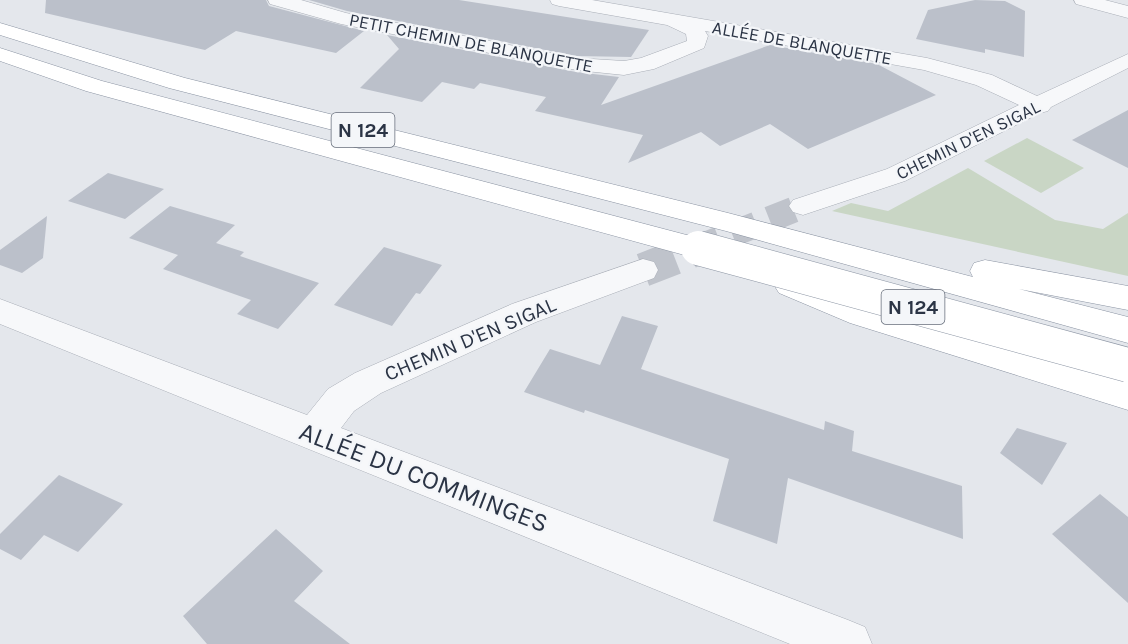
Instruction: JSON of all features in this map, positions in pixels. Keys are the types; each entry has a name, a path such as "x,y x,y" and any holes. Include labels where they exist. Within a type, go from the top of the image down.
{"highway":[{"name":"N 124","path":"0,29 177,83 728,222 1128,330"},
{"name":"N 124","path":"0,54 105,89 1128,365"},
{"path":"728,222 1128,298"},
{"path":"698,248 862,314 1128,395"}],"street":[{"name":"PETIT CHEMIN DE BLANQUETTE","path":"277,0 341,18 576,64 610,68 646,64 697,44 698,36 693,30 673,21"},
{"name":"ALLÉE DE BLANQUETTE","path":"559,0 927,64 984,80 1040,106"},
{"path":"1083,0 1119,10 1128,17"},
{"name":"CHEMIN D'EN SIGAL","path":"803,206 896,175 1125,64"},
{"name":"CHEMIN D'EN SIGAL","path":"314,434 341,400 368,383 524,313 643,270"},
{"name":"ALLÉE DU COMMINGES","path":"0,311 849,644"}],"green space":[{"path":"1027,138 1084,168 1041,193 984,161"},
{"path":"968,168 1055,220 1103,229 1128,213 1128,276 832,211 851,203 888,211"}],"building":[{"path":"46,0 266,0 269,6 364,31 336,53 236,31 205,50 45,13"},
{"path":"309,0 459,0 649,30 631,57 576,56 347,11"},
{"path":"975,0 1005,1 1025,11 1024,57 985,49 985,53 916,39 928,10"},
{"path":"387,35 576,72 619,77 601,105 770,45 877,64 936,95 808,149 770,124 720,146 701,132 628,163 643,135 535,111 546,97 480,83 474,89 442,82 422,102 360,88 399,49"},
{"path":"1128,110 1128,168 1072,140"},
{"path":"108,173 164,189 125,219 68,201"},
{"path":"170,206 235,225 216,243 244,252 240,256 319,283 278,329 237,314 251,300 163,269 178,255 129,238"},
{"path":"47,216 43,258 22,273 0,265 0,250"},
{"path":"384,247 442,265 420,294 416,293 392,326 334,305"},
{"path":"622,316 658,326 641,369 824,430 825,421 854,431 852,451 962,486 963,539 788,478 777,544 713,521 729,459 585,410 584,413 524,392 550,349 600,365"},
{"path":"1017,428 1067,443 1042,485 1000,453"},
{"path":"59,475 123,504 78,552 44,535 21,560 0,549 0,534"},
{"path":"1100,494 1128,517 1128,603 1052,534"},
{"path":"276,529 323,571 294,601 350,644 207,644 183,616"}],"tunnel":[{"path":"695,249 803,206"},
{"path":"643,270 699,248"}]}
